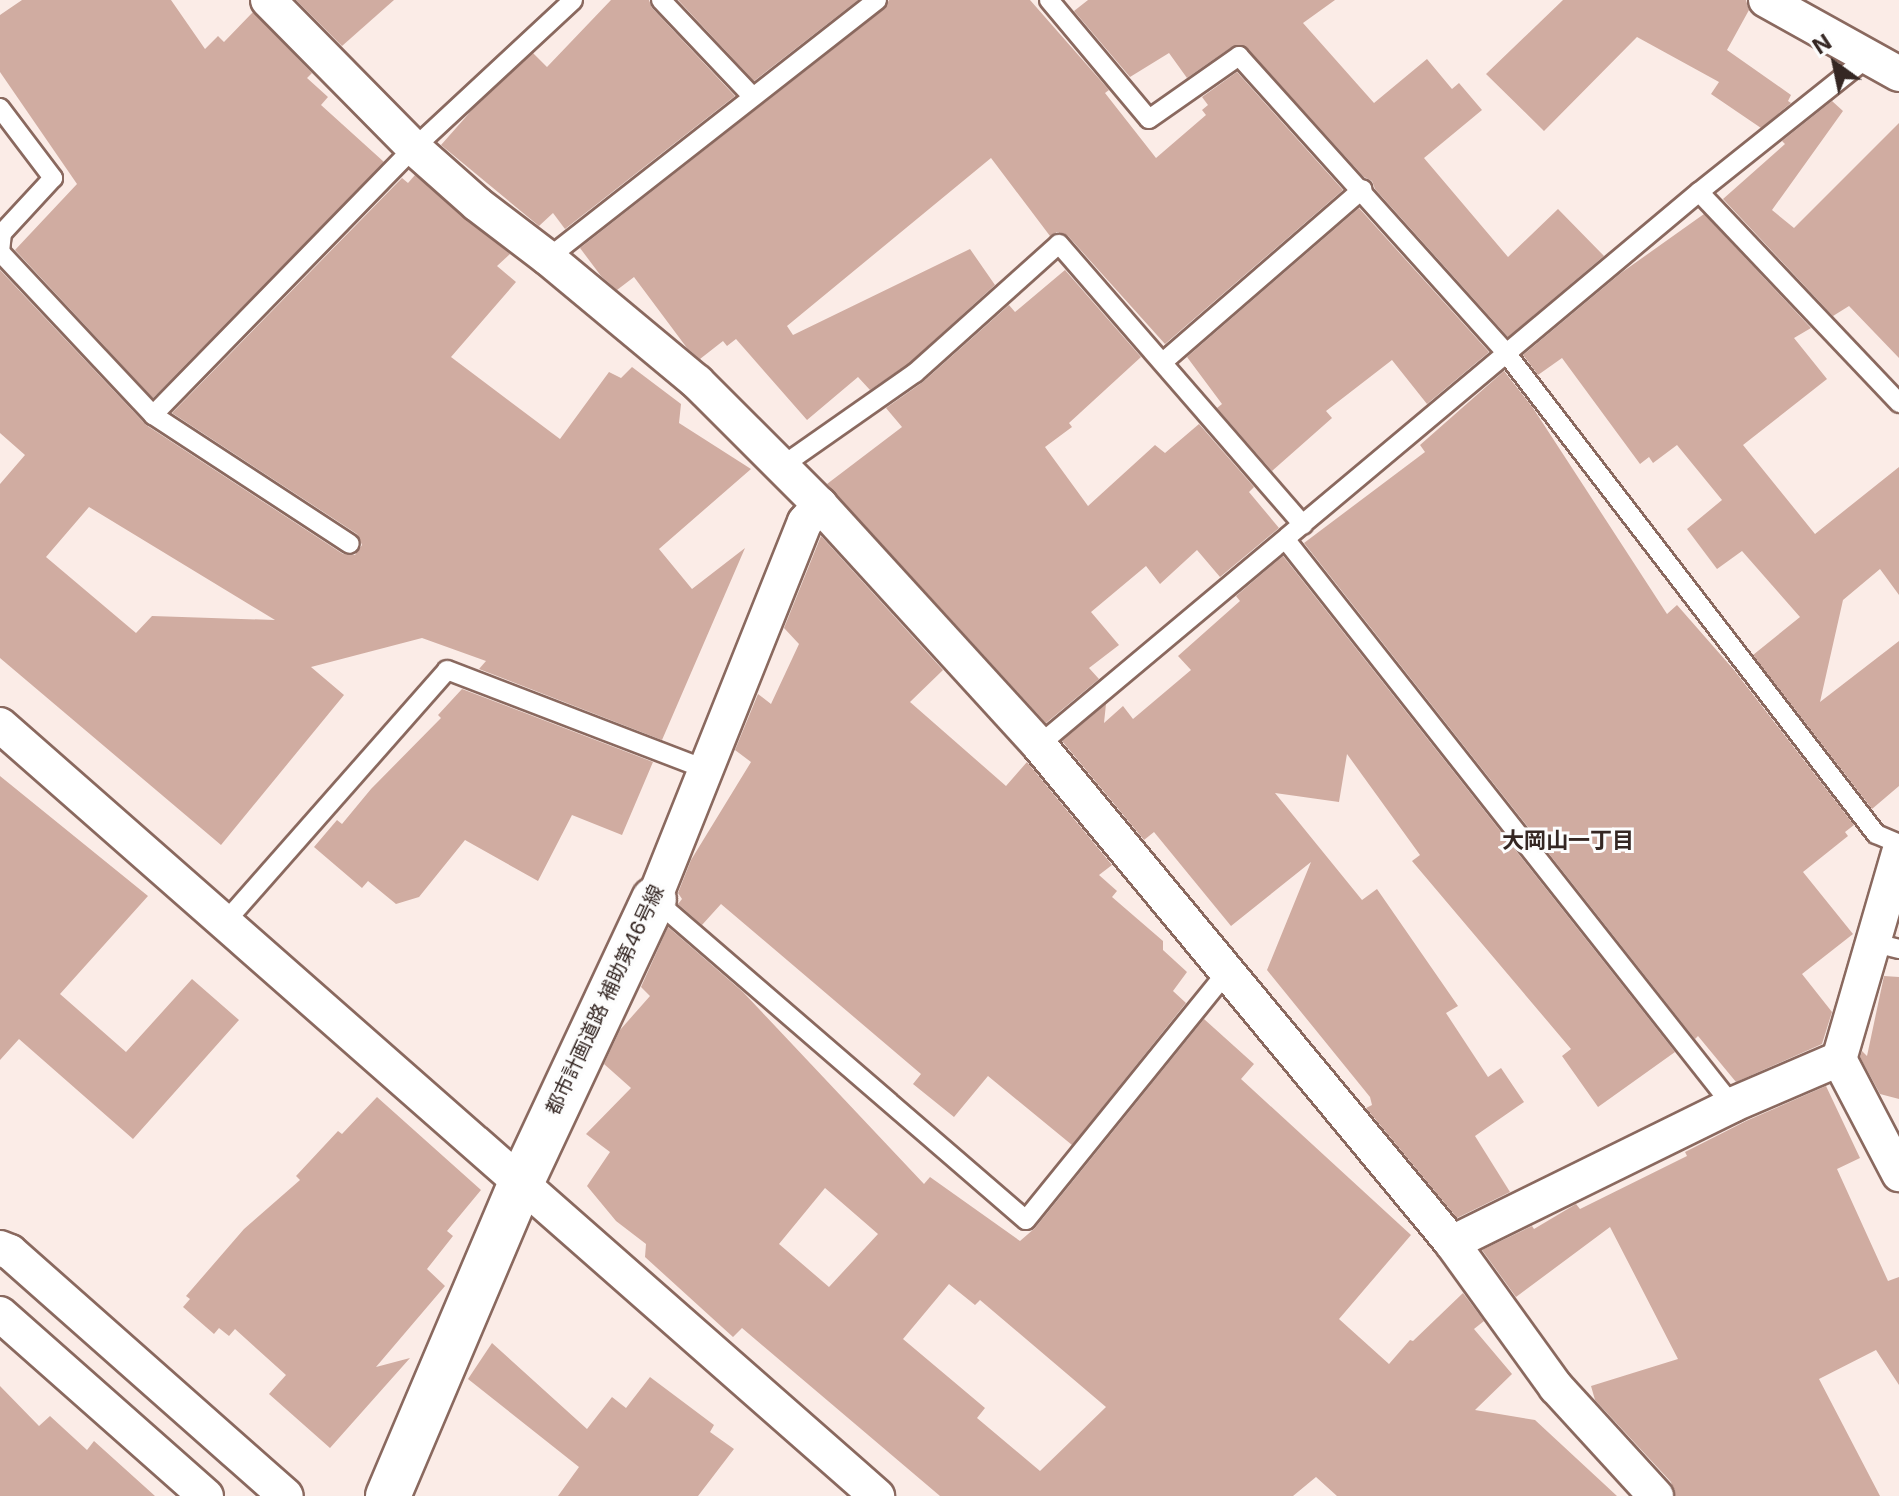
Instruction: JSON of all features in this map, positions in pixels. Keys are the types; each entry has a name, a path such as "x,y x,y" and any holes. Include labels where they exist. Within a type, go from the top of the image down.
{"street":[{"path":"268,0 414,148 477,204 548,258 697,382 820,505 1039,745 1452,1243 1556,1387 1656,1496"},
{"path":"1766,0 1889,65"},
{"name":"都市計画道路 補助第46号線","path":"388,1496 522,1181 654,899 805,522 820,505"},
{"path":"0,725 877,1496"},
{"path":"1452,1243 1732,1105 1839,1059 1885,946 1899,853"},
{"path":"1839,1059 1899,1174"},
{"path":"0,1248 10,1252 286,1496"},
{"path":"0,1314 196,1493"}],"lane":[{"path":"153,415 414,148 573,0"},
{"path":"661,0 752,96"},
{"path":"548,258 877,0"},
{"path":"1049,0 1149,119 1239,56 1363,189 1506,353 1876,834 1899,844"},
{"path":"1039,745 1699,192 1889,65"},
{"path":"0,108 53,178 2,233 0,252 153,415 350,544"},
{"path":"1163,362 1363,189"},
{"path":"1699,192 1899,403"},
{"path":"782,466 915,373 1059,244 1303,525"},
{"path":"1286,540 1732,1105"},
{"path":"226,921 447,670 705,769"},
{"path":"654,899 1026,1220 1227,972"}],"building":[{"path":"22,0 171,0 205,49 218,36 224,42 253,12 312,73 307,78 328,97 321,105 384,162 153,398 15,250 77,184 0,72 0,15"},
{"path":"296,0 394,0 342,46"},
{"path":"611,0 649,0 652,8 735,96 565,229 553,213 539,226 441,145 472,110 533,53 547,67"},
{"path":"678,0 858,0 754,81"},
{"path":"889,0 1030,0 1109,90 1105,93 1156,158 1206,115 1202,110 1208,105 1202,97 1237,72 1343,190 1165,344 1068,236 1057,232 1050,236 991,158 787,326 793,335 970,249 995,285 908,364 870,390 858,377 807,420 736,339 727,346 723,341 700,359 687,348 634,277 617,290 601,276 580,248 884,9"},
{"path":"1088,0 1335,0 1303,23 1374,103 1427,59 1452,89 1459,83 1482,110 1424,158 1508,257 1558,209 1604,256 1508,337 1375,189 1372,181 1364,177 1247,48 1233,46 1187,78 1169,53 1130,77 1074,11"},
{"path":"1563,0 1746,0 1749,10 1727,50 1791,95 1788,101 1791,103 1761,128 1711,94 1719,82 1637,37 1544,131 1486,74"},
{"path":"1832,101 1843,111 1772,210 1794,228 1899,123 1899,358 1849,306 1833,316 1723,199 1785,144 1782,141"},
{"path":"415,175 510,254 497,266 516,282 451,357 560,439 609,372 621,378 632,367 681,404 679,423 751,469 659,549 692,589 745,548 662,740 479,669 486,661 422,638 311,667 344,695 221,845 0,658 0,484 25,455 0,433 0,270 146,425 343,554 355,555 362,545 357,534 172,413 402,178 408,183","holes":["89,507 275,620 152,616 136,633 46,557"]},
{"path":"1359,208 1489,352 1427,404 1392,360 1326,411 1332,418 1272,471 1217,408 1222,404 1187,357"},
{"path":"1704,214 1811,328 1794,338 1827,379 1743,445 1815,534 1899,467 1899,595 1880,569 1843,600 1820,702 1899,641 1899,786 1872,809 1753,655 1800,617 1742,551 1717,569 1687,529 1722,500 1677,445 1653,463 1649,457 1640,464 1562,358 1538,375 1523,355 1621,273"},
{"path":"1065,270 1141,357 1069,423 1072,427 1045,447 1088,506 1155,445 1165,453 1199,424 1254,487 1249,492 1279,528 1220,577 1197,550 1160,584 1146,566 1091,612 1119,645 1089,668 1099,679 1046,723 827,484 902,427 886,408 923,382 1009,305 1015,312"},
{"path":"1504,371 1533,408 1667,614 1677,605 1734,670 1854,825 1845,832 1848,836 1803,872 1853,934 1802,974 1832,1012 1822,1044 1736,1082 1698,1036 1695,1039 1304,543 1425,452 1420,445"},
{"path":"821,536 943,670 910,702 1006,786 1027,762 1112,865 1099,875 1117,891 1112,897 1163,941 1163,950 1187,972 1173,991 1186,1003 1072,1145 988,1076 954,1117 913,1084 921,1074 721,904 702,925 678,904 682,899 678,893 691,860 751,762 735,750 758,694 771,704 799,644 784,628"},
{"path":"1283,556 1675,1052 1598,1107 1562,1056 1571,1049 1412,861 1420,855 1347,754 1339,802 1275,793 1362,900 1377,889 1458,1006 1446,1013 1488,1077 1501,1068 1524,1102 1475,1136 1510,1192 1457,1218 1366,1108 1372,1105 1370,1097 1267,970 1311,862 1231,926 1154,832 1144,840 1062,741 1106,704 1104,723 1123,706 1133,719 1191,670 1178,656 1240,601 1236,596"},
{"path":"462,689 653,762 622,835 572,815 538,881 465,840 419,897 396,904 368,881 362,888 314,847 337,820 342,824 371,789 441,718 438,715"},
{"path":"0,776 148,896 60,994 126,1052 192,979 239,1020 133,1139 19,1039 0,1060"},
{"path":"668,927 743,992 924,1184 930,1177 1020,1241 1035,1228 1204,1019 1254,1064 1241,1079 1411,1235 1339,1319 1389,1364 1410,1340 1413,1341 1463,1293 1484,1321 1474,1329 1512,1374 1475,1410 1535,1420 1617,1496 1337,1496 1316,1477 1293,1496 940,1496 742,1328 733,1337 645,1257 646,1244 616,1221 587,1186 610,1152 586,1134 631,1088 604,1064 620,1030 650,996 641,987","holes":["825,1188 878,1234 829,1287 779,1244","949,1284 975,1305 980,1300 1106,1407 1040,1471 977,1418 985,1408 903,1339"]},
{"path":"1884,976 1899,977 1899,1099 1880,1094 1860,1057 1862,1051 1867,1056"},
{"path":"1826,1086 1860,1158 1837,1169 1888,1281 1899,1277 1899,1385 1876,1350 1819,1379 1880,1496 1675,1496 1671,1482 1595,1400 1591,1386 1678,1359 1610,1227 1516,1297 1482,1250 1532,1226 1534,1229 1576,1204 1580,1209 1687,1156 1685,1152 1746,1121"},
{"path":"377,1097 481,1190 447,1231 453,1236 427,1269 445,1286 376,1367 410,1358 330,1448 269,1394 286,1375 235,1329 229,1336 219,1328 214,1334 183,1307 190,1299 186,1296 244,1229 300,1180 296,1176 338,1131 342,1134"},
{"path":"492,1343 587,1429 612,1397 626,1408 650,1377 714,1425 710,1432 734,1449 698,1496 558,1496 579,1467 468,1379"},
{"path":"0,1386 39,1426 50,1416 87,1450 94,1441 155,1496 0,1496"}],"district":[{"name":"大岡山一丁目","path":"1568,841"}]}
